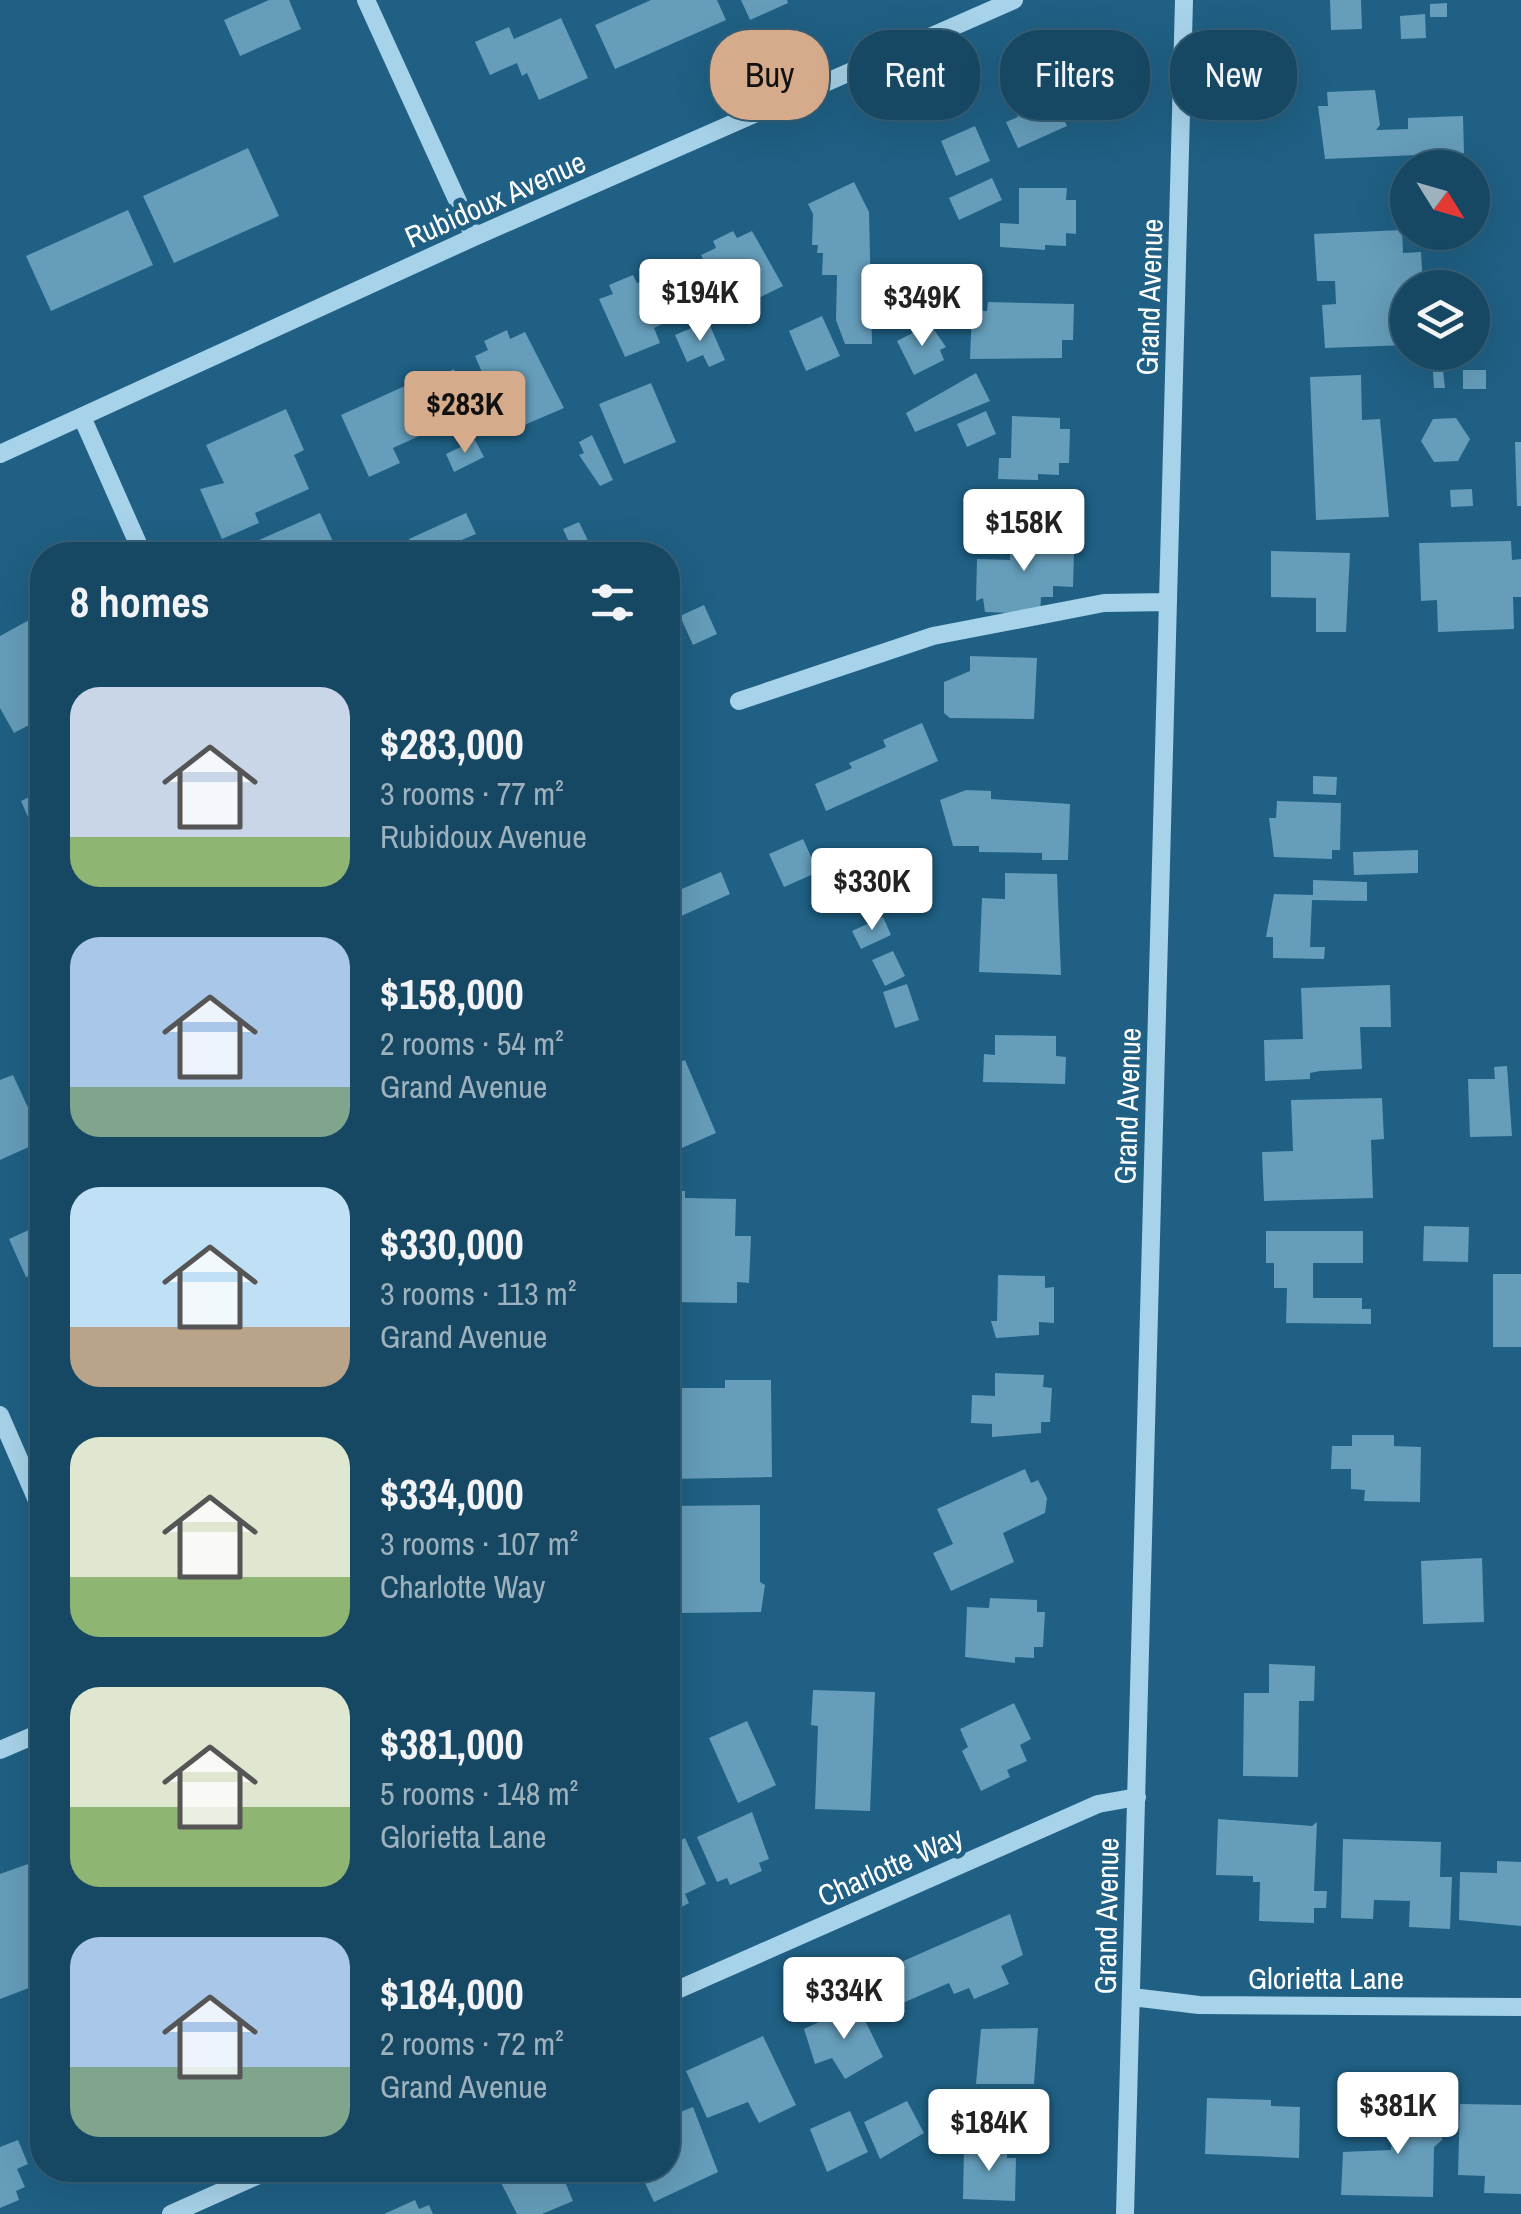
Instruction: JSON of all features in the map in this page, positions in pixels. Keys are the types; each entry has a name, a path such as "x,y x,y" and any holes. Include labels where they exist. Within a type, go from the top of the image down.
{"street":[{"path":"366,0 474,237"},
{"name":"Rubidoux Avenue","path":"0,454 474,237 1014,0"},
{"name":"Grand Avenue","path":"1125,2214 1184,0"},
{"path":"82,417 137,542"},
{"path":"739,702 932,636 1104,603 1168,602"},
{"path":"0,1415 30,1484"},
{"path":"0,1750 30,1737"},
{"name":"Charlotte Way","path":"680,1989 1098,1804 1137,1798"},
{"name":"Glorietta Lane","path":"1132,1997 1199,2005 1521,2007"},
{"path":"171,2214 243,2182"}],"building":[{"path":"269,0 289,0 301,29 240,56 224,20"},
{"path":"651,0 717,0 726,20 615,69 595,25"},
{"path":"741,0 787,0 788,3 750,20"},
{"path":"1330,0 1361,0 1362,29 1331,30"},
{"path":"1447,3 1447,17 1430,17 1430,4"},
{"path":"1425,14 1426,38 1401,39 1400,16"},
{"path":"561,18 588,78 539,100 527,73 522,76 517,63 490,75 475,42 509,27 514,39"},
{"path":"1375,90 1380,125 1376,130 1408,129 1408,118 1463,116 1464,150 1390,150 1390,156 1325,159 1318,106 1328,106 1327,92"},
{"path":"1064,120 1067,126 1018,148 1006,122"},
{"path":"975,126 990,161 956,176 941,141"},
{"path":"248,148 279,216 174,263 143,196"},
{"path":"992,178 1002,200 959,220 949,198"},
{"path":"854,182 869,212 872,344 845,344 836,320 837,275 822,275 823,253 817,253 818,245 812,245 813,214 808,204"},
{"path":"1019,188 1067,188 1066,200 1076,200 1076,234 1066,233 1066,246 1045,245 1045,250 1000,247 1000,223 1019,224"},
{"path":"128,210 153,265 51,311 26,256"},
{"path":"733,231 737,238 752,231 783,286 728,313 701,255 716,248 713,241"},
{"path":"1390,231 1390,250 1421,252 1422,270 1390,270 1390,346 1325,348 1322,305 1336,304 1335,281 1317,281 1314,234"},
{"path":"633,275 637,283 652,277 675,318 654,328 660,343 625,357 599,299 613,294 609,285"},
{"path":"988,302 1074,304 1073,340 1062,340 1062,358 970,359 972,310 987,311"},
{"path":"822,316 840,356 806,371 789,331"},
{"path":"708,321 725,360 709,367 703,355 687,362 675,335"},
{"path":"930,324 946,347 940,350 944,360 914,375 897,341"},
{"path":"507,330 510,339 525,332 564,408 522,426 507,394 494,400 475,356 488,350 484,341"},
{"path":"454,369 464,392 470,389 477,404 472,406 476,415 444,430 422,384"},
{"path":"1463,370 1486,370 1486,389 1463,389"},
{"path":"1443,371 1445,388 1434,388 1433,372"},
{"path":"976,373 990,401 915,432 906,413"},
{"path":"1361,375 1362,420 1380,419 1389,517 1316,520 1310,377"},
{"path":"651,383 676,442 624,464 599,404"},
{"path":"407,385 428,432 393,448 400,463 369,477 341,415"},
{"path":"286,409 304,450 294,455 309,489 255,513 259,523 222,539 200,489 224,483 206,445"},
{"path":"986,411 996,434 967,447 957,424"},
{"path":"1012,416 1060,418 1060,429 1070,429 1069,463 1059,463 1059,475 1038,474 1038,480 998,479 999,458 1011,458"},
{"path":"1456,418 1470,439 1458,461 1434,462 1421,441 1433,419"},
{"path":"592,435 613,480 600,486 579,455 584,453 579,442"},
{"path":"475,440 484,457 454,472 446,454"},
{"path":"1515,442 1521,442 1521,506 1517,506"},
{"path":"1472,489 1473,506 1451,507 1450,490"},
{"path":"320,513 333,542 255,542"},
{"path":"466,513 476,534 457,542 409,539"},
{"path":"579,522 589,542 569,542 563,529"},
{"path":"1011,528 1036,528 1037,537 1055,538 1054,551 1074,552 1073,587 1053,586 1053,597 1041,597 1040,614 985,612 983,598 976,601 977,559 1010,560"},
{"path":"1511,541 1512,560 1521,559 1521,597 1513,597 1514,629 1438,632 1437,600 1421,601 1419,543"},
{"path":"1271,551 1350,553 1346,632 1316,632 1316,598 1271,597"},
{"path":"704,605 717,634 693,645 680,616"},
{"path":"30,620 30,724 14,733 0,708 0,636"},
{"path":"970,656 1037,658 1034,719 950,718 944,713 944,682 970,671"},
{"path":"922,723 938,761 826,811 815,784 886,747 883,740"},
{"path":"1313,776 1337,777 1336,795 1313,794"},
{"path":"966,790 991,791 991,799 1070,804 1068,860 1042,860 1042,853 979,852 979,846 953,846 940,800"},
{"path":"30,797 30,822 21,801"},
{"path":"1277,801 1341,803 1340,850 1332,850 1332,859 1274,857 1269,818 1276,818"},
{"path":"803,839 818,872 784,887 769,854"},
{"path":"1418,850 1418,873 1354,875 1353,852"},
{"path":"721,872 730,894 680,917 680,890"},
{"path":"1005,873 1057,874 1061,975 979,972 982,898 1005,899"},
{"path":"1313,880 1367,882 1367,901 1312,900 1310,947 1325,947 1324,959 1273,958 1273,937 1266,937 1274,894 1313,895"},
{"path":"883,917 891,935 861,949 852,931"},
{"path":"893,951 905,976 885,986 872,960"},
{"path":"907,984 919,1020 895,1028 883,992"},
{"path":"1390,985 1391,1027 1360,1027 1362,1069 1320,1071 1310,1073 1310,1079 1265,1081 1264,1040 1303,1039 1301,988"},
{"path":"995,1035 1056,1036 1056,1056 1066,1057 1065,1084 983,1082 984,1054 995,1055"},
{"path":"685,1060 716,1133 680,1149 680,1062"},
{"path":"1507,1066 1512,1136 1470,1137 1468,1079 1495,1079 1494,1067"},
{"path":"13,1075 30,1112 30,1146 0,1160 0,1080"},
{"path":"1382,1098 1384,1139 1371,1140 1373,1198 1264,1201 1262,1152 1293,1151 1291,1100"},
{"path":"680,1191 685,1191 685,1198 736,1199 735,1236 751,1236 749,1283 737,1282 737,1303 680,1302"},
{"path":"1424,1226 1469,1227 1468,1262 1423,1261"},
{"path":"30,1229 30,1275 26,1277 9,1239"},
{"path":"1266,1231 1363,1231 1363,1263 1313,1263 1313,1298 1362,1298 1362,1309 1371,1309 1371,1324 1286,1323 1287,1288 1274,1288 1274,1263 1266,1263"},
{"path":"1493,1274 1521,1274 1521,1347 1493,1347"},
{"path":"998,1275 1045,1276 1045,1288 1054,1287 1054,1323 1039,1322 1039,1335 996,1338 991,1321 997,1321"},
{"path":"995,1373 1044,1375 1043,1387 1052,1388 1050,1422 1041,1422 1041,1433 992,1437 992,1424 971,1423 972,1395 995,1396"},
{"path":"725,1380 771,1380 772,1477 680,1479 681,1388 725,1388"},
{"path":"1352,1435 1394,1435 1394,1446 1421,1447 1420,1502 1364,1501 1365,1490 1351,1489 1351,1469 1331,1469 1332,1446 1352,1446"},
{"path":"1025,1469 1031,1483 1038,1480 1047,1498 1045,1513 1003,1533 1014,1562 951,1591 933,1553 953,1544 937,1509"},
{"path":"760,1505 760,1582 765,1585 761,1612 680,1613 680,1506"},
{"path":"1482,1558 1484,1622 1423,1624 1421,1561"},
{"path":"990,1598 1037,1600 1037,1612 1045,1612 1043,1647 1034,1647 1034,1658 1015,1657 1015,1663 965,1657 967,1607 989,1608"},
{"path":"1269,1664 1315,1666 1314,1701 1299,1701 1298,1777 1243,1776 1244,1693 1269,1693"},
{"path":"813,1690 875,1692 870,1811 815,1809 818,1726 811,1725"},
{"path":"1014,1703 1031,1739 1020,1745 1027,1761 1007,1770 1010,1777 981,1791 962,1751 968,1747 960,1729"},
{"path":"747,1721 776,1785 738,1803 709,1738"},
{"path":"752,1812 769,1859 759,1863 762,1871 730,1885 727,1878 717,1882 697,1837"},
{"path":"1218,1819 1312,1826 1317,1822 1314,1891 1327,1891 1326,1908 1314,1908 1314,1923 1259,1921 1260,1882 1253,1882 1253,1876 1216,1875"},
{"path":"685,1838 706,1884 685,1894 689,1903 680,1908 680,1841"},
{"path":"1343,1839 1441,1842 1440,1877 1452,1877 1450,1929 1409,1927 1410,1901 1374,1900 1373,1919 1341,1918"},
{"path":"1497,1861 1521,1862 1521,1926 1459,1920 1460,1872 1497,1873"},
{"path":"30,1863 30,1988 0,1999 0,1874"},
{"path":"1010,1914 1023,1955 1001,1966 1009,1984 974,1999 969,1988 954,1994 949,1983 898,2005 883,1970"},
{"path":"857,2004 883,2057 845,2079 832,2058 815,2064 804,2029"},
{"path":"1038,2028 1034,2084 976,2084 981,2029"},
{"path":"763,2036 796,2105 759,2123 748,2102 707,2118 686,2071"},
{"path":"1207,2098 1271,2100 1271,2106 1300,2107 1299,2158 1205,2154"},
{"path":"907,2101 924,2133 880,2159 864,2122"},
{"path":"1395,2104 1443,2105 1442,2140 1434,2147 1433,2197 1341,2195 1343,2152 1391,2150"},
{"path":"1460,2104 1521,2105 1521,2194 1484,2193 1485,2176 1458,2175"},
{"path":"693,2107 718,2172 654,2202 645,2182 680,2182 680,2112"},
{"path":"850,2111 868,2152 827,2172 810,2129"},
{"path":"18,2140 28,2164 17,2169 25,2187 16,2191 19,2200 0,2208 0,2147"},
{"path":"964,2146 1007,2147 1007,2158 1016,2158 1015,2201 963,2199"},
{"path":"501,2182 565,2182 573,2201 542,2214 517,2214"},
{"path":"415,2200 419,2209 429,2205 433,2214 384,2214"}]}
